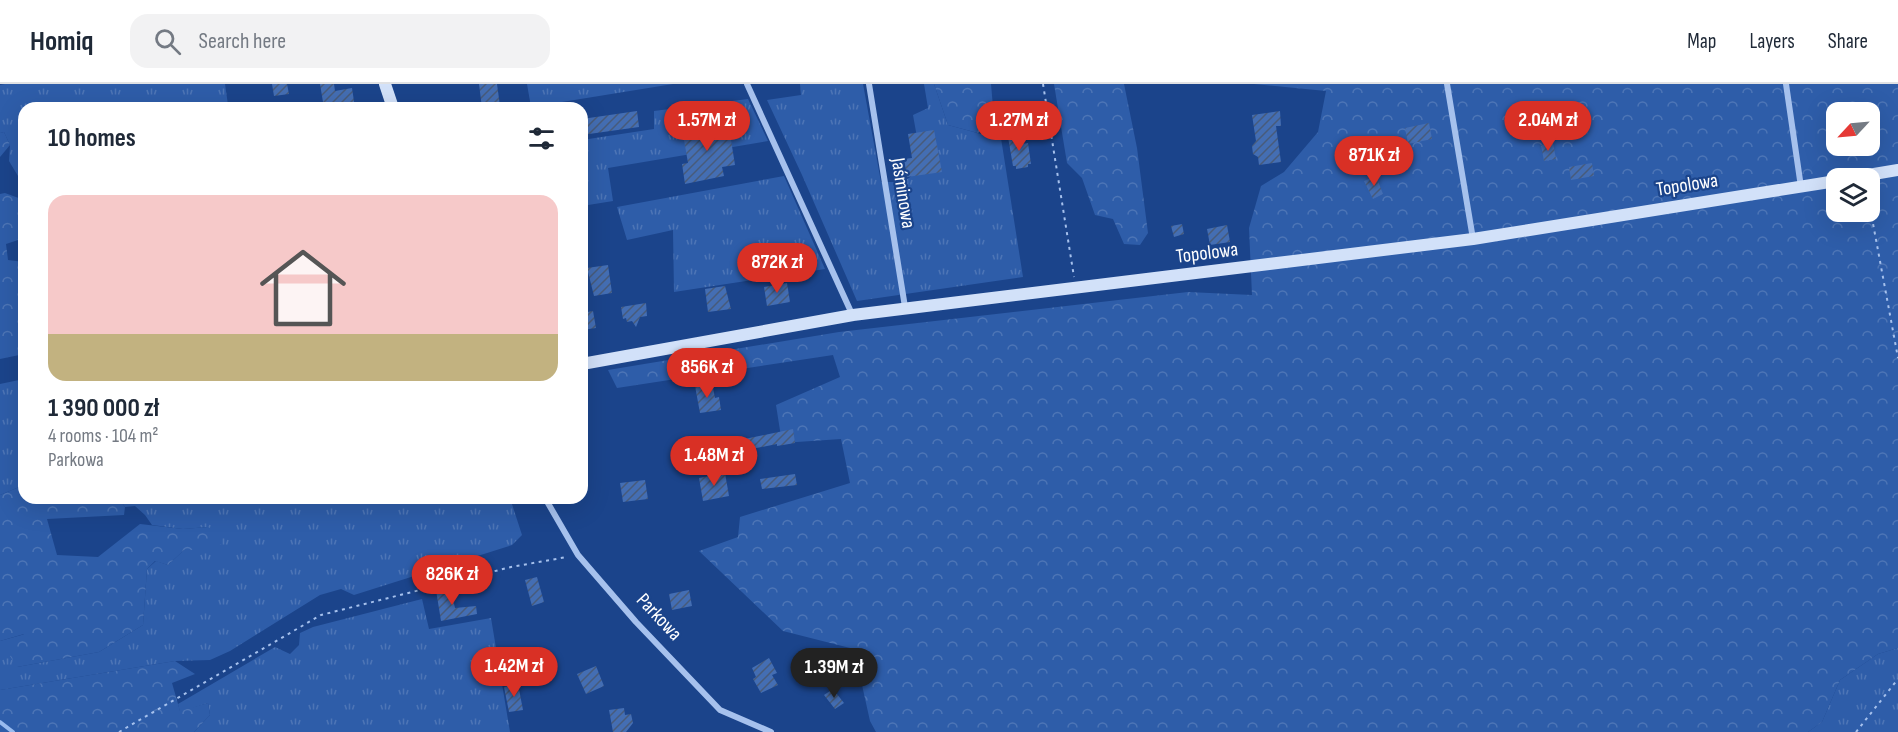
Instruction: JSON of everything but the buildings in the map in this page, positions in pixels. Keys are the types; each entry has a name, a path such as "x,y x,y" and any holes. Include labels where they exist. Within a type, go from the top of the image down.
{"street":[{"path":"385,84 391,102"},
{"path":"747,84 853,315"},
{"name":"Jaśminowa","path":"869,84 905,308"},
{"path":"1447,84 1473,239"},
{"path":"1786,84 1801,187"},
{"path":"1880,173 1898,170"},
{"name":"Topolowa","path":"588,363 853,315 1473,239 1826,183"},
{"name":"Parkowa","path":"548,504 578,555 636,622 720,710 771,732"}],"path":[{"path":"1043,84 1076,288"},
{"path":"1873,222 1898,358"},
{"path":"119,732 321,615 511,567 578,555"},
{"path":"1856,732 1898,679"}],"green space":[{"path":"225,84 228,102 18,102 18,176 9,161 10,145 4,132 0,133 0,85"},
{"path":"527,84 673,84 562,102 530,102"},
{"path":"800,84 863,84 881,182 904,180 913,175 922,165 913,115 928,108 924,84 934,84 948,125 981,134 1000,132 1023,277 857,301 767,100 801,95"},
{"path":"934,84 991,84 994,119 978,133 948,125"},
{"path":"1054,84 1124,84 1137,148 1148,233 1140,245 1124,244 1113,219 1095,215 1082,178 1067,163"},
{"path":"1254,84 1898,84 1898,648 1878,654 1840,680 1822,722 1808,732 876,732 870,721 854,649 783,631 699,551 738,537 740,517 850,483 841,439 782,443 776,405 840,377 833,355 617,388 608,370 839,332 1188,292 1252,295 1249,228 1261,186 1284,172 1318,132 1326,91"},
{"path":"748,99 768,141 608,168 613,201 588,205 588,139 654,129 654,111"},
{"path":"4,132 10,145 0,157 0,133"},
{"path":"784,176 825,269 674,292 673,230 627,240 617,207"},
{"path":"5,193 18,198 18,240 6,244 8,260 18,261 18,355 0,359 0,194"},
{"path":"18,380 18,488 0,495 0,384"},
{"path":"18,488 18,504 123,504 125,507 124,515 47,519 57,555 98,557 140,524 183,529 208,527 220,533 222,544 206,550 184,550 168,565 155,561 147,569 143,625 99,652 17,667 10,656 24,634 0,641 0,495"},
{"path":"123,504 512,504 522,535 512,545 354,595 341,589 320,595 230,651 210,660 175,661 0,690 0,641 25,634 17,667 99,652 143,625 147,569 156,561 168,565 184,550 206,550 208,527 183,529 152,525 135,506 125,507"},
{"path":"422,599 429,629 491,618 510,732 194,732 210,715 208,703 180,712 178,704 275,647 290,654 299,645 300,633 313,627"},
{"path":"1898,648 1898,732 1808,732 1822,722 1840,680 1878,654"},
{"path":"175,661 195,674 172,683 180,711 208,703 210,715 194,732 0,732 0,690"}],"waterway":[{"path":"0,722 13,732"}]}
